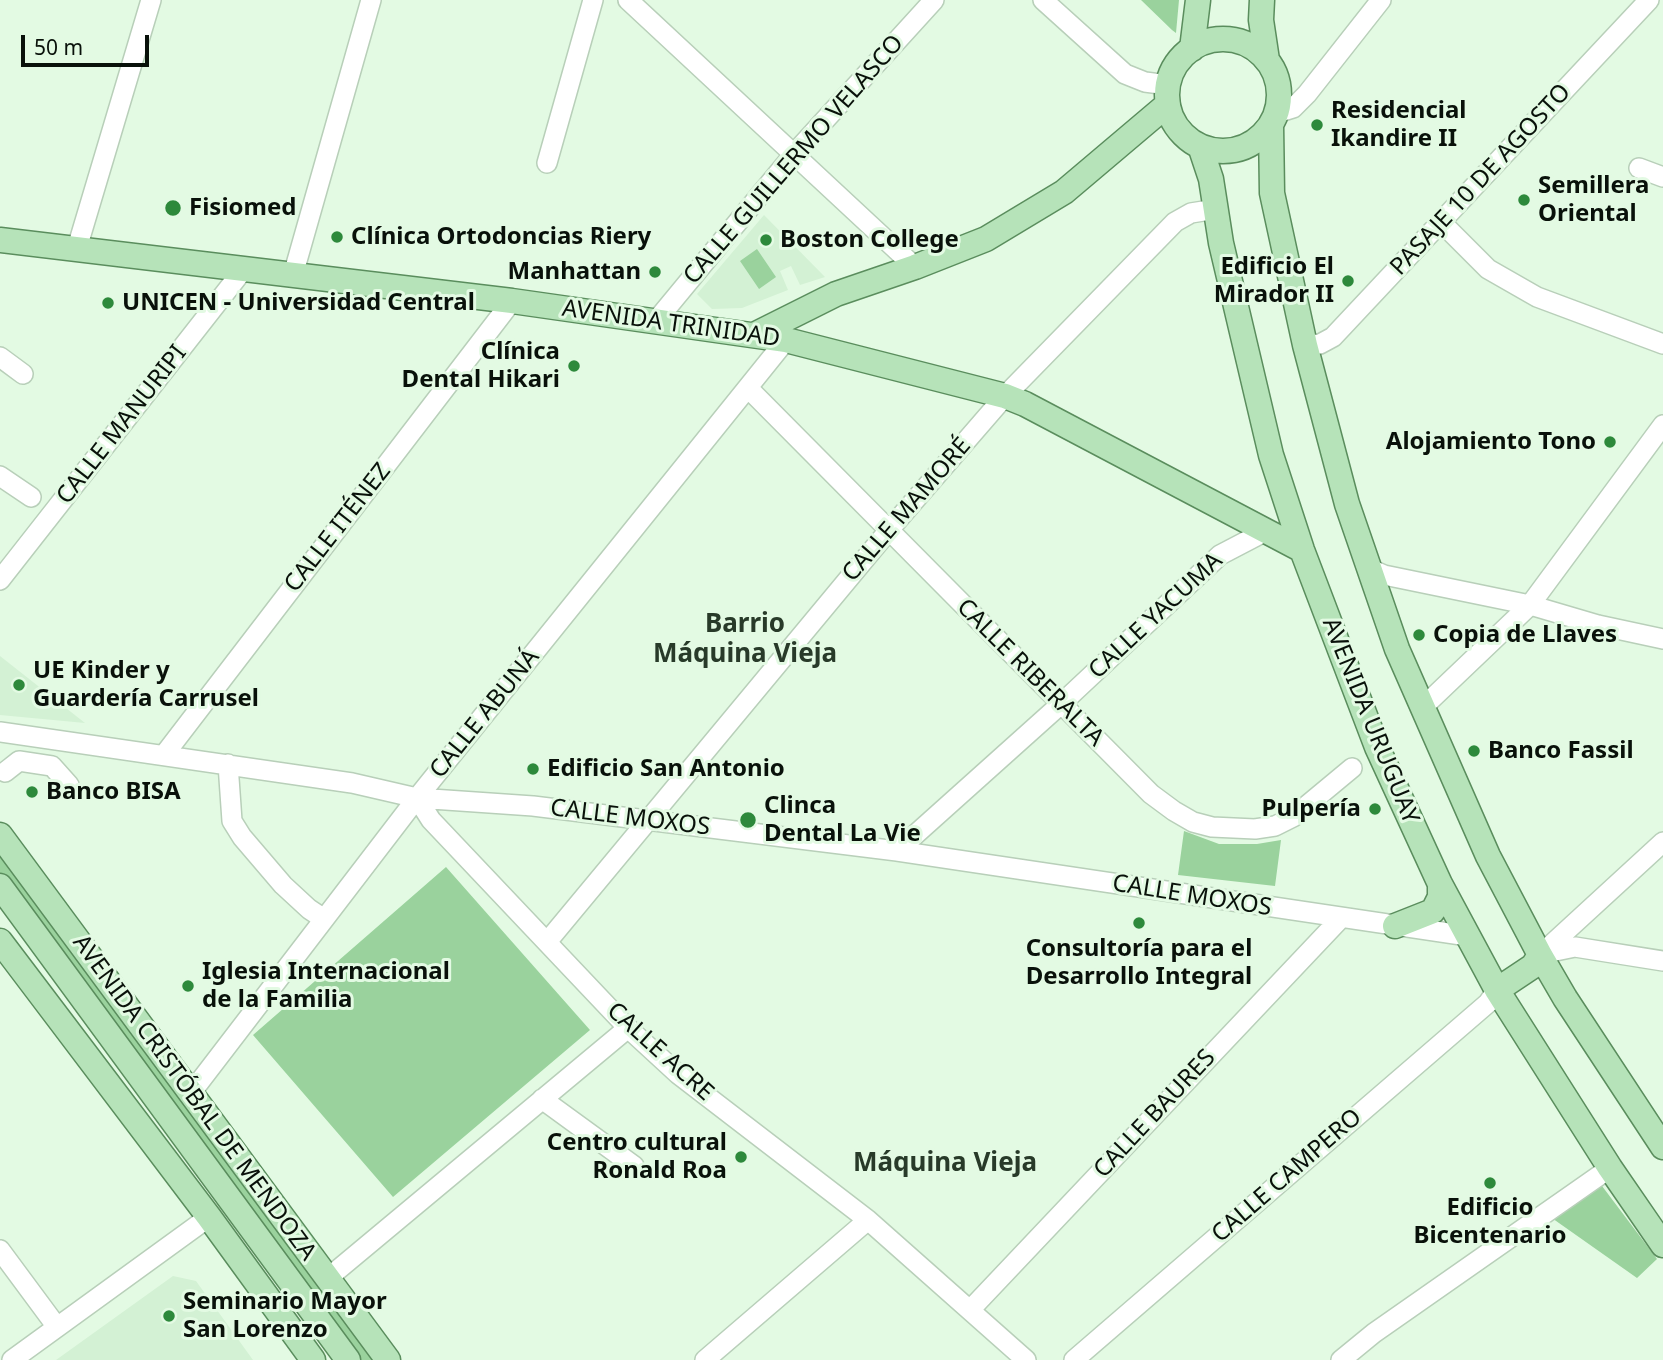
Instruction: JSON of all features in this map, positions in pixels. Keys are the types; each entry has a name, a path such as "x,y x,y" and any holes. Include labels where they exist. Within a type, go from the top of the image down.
{"main road":[{"path":"1192,49 1198,0"},
{"path":"1262,0 1261,20 1266,60"},
{"path":"1274,119 1263,134 1243,147 1223,150 1200,146 1185,136 1174,122 1168,95 1172,71 1192,49 1212,40 1237,40 1247,44 1266,60 1276,76 1280,94 1274,119 1272,193 1305,345 1344,492 1397,649 1488,856 1540,955 1659,1134"},
{"path":"754,335 836,294 986,239 1064,192 1168,95"},
{"name":"AVENIDA URUGUAY","path":"1200,146 1211,179 1230,283 1271,455 1302,550 1377,747 1440,884 1497,990 1610,1168 1663,1245"},
{"name":"AVENIDA TRINIDAD","path":"0,240 512,301 786,340 1005,396 1025,404 1302,550"},
{"path":"836,294 823,304 818,323 828,344 844,355"},
{"name":"AVENIDA CRISTÓBAL DE MENDOZA","path":"0,835 388,1360"},
{"path":"1395,926 1433,911 1440,897 1440,884"},
{"name":"AVENIDA CRISTÓBAL DE MENDOZA","path":"0,886 348,1360"},
{"path":"0,941 209,1217 313,1360"},
{"path":"1497,990 1533,967 1540,955"}],"street":[{"path":"77,248 151,0"},
{"path":"293,275 371,0"},
{"path":"547,163 593,0"},
{"path":"628,0 915,267"},
{"name":"CALLE GUILLERMO VELASCO","path":"656,321 794,154 934,0"},
{"path":"1042,0 1125,74 1168,95"},
{"name":"PASAJE 10 DE AGOSTO","path":"1305,345 1320,344 1333,337 1649,0"},
{"path":"1274,119 1293,108 1307,94 1381,1"},
{"path":"1639,168 1663,177"},
{"name":"CALLE MAMORÉ","path":"547,942 889,530 1005,396 1175,222 1191,214 1216,209"},
{"path":"1442,223 1488,269 1537,297 1663,344"},
{"name":"CALLE MANURIPI","path":"0,580 243,270"},
{"name":"CALLE ITÉNEZ","path":"163,755 512,301"},
{"name":"CALLE ABUNÁ","path":"191,1093 417,798 786,340"},
{"path":"0,357 23,374"},
{"name":"CALLE RIBERALTA","path":"748,388 1151,794 1174,811 1193,822 1213,827 1275,827 1293,817 1352,768"},
{"path":"1423,707 1530,605 1663,425"},
{"path":"0,476 32,497"},
{"name":"CALLE YACUMA","path":"897,851 1061,704 1220,555 1266,531"},
{"path":"1368,568 1384,575 1530,605 1598,625 1663,639"},
{"name":"CALLE MOXOS","path":"0,732 352,783 417,798 534,806 897,851 1468,936"},
{"path":"5,772 19,761 52,766 68,785"},
{"path":"228,764 232,821 242,837 283,885 324,919"},
{"name":"CALLE ACRE","path":"417,798 431,820 628,1028 678,1074 868,1220 1026,1360"},
{"path":"1540,955 1663,842"},
{"name":"CALLE BAURES","path":"970,1310 1341,918"},
{"path":"1540,955 1575,947 1663,961"},
{"name":"CALLE CAMPERO","path":"1074,1360 1488,1003 1497,990"},
{"path":"328,1278 628,1028"},
{"path":"542,1100 634,1166"},
{"path":"1341,1360 1374,1333 1610,1168"},
{"path":"12,1360 209,1217"},
{"path":"705,1360 868,1220"},
{"path":"0,1250 57,1327"}],"shaded area":[{"name":"Boston College","path":"764,215 825,277 800,285 791,266 780,271 788,290 742,308 712,309 697,294"},
{"name":"UE Kinder y Guardería Carrusel","path":"0,656 85,723 0,715"},
{"name":"Seminario Mayor San Lorenzo","path":"173,1276 196,1281 253,1360 56,1360"}],"green space":[{"path":"1141,0 1179,0 1176,33 1172,30"},
{"path":"757,249 776,277 759,289 740,261"},
{"path":"1184,831 1219,844 1257,844 1281,840 1275,886 1178,875"},
{"path":"0,853 373,1360 356,1360 0,874"},
{"path":"446,867 590,1030 393,1197 253,1035"},
{"path":"1599,1182 1657,1259 1637,1278 1549,1216"}],"place":[{"name":"Residencial Ikandire II","path":"1317,125"},
{"name":"Semillera Oriental","path":"1524,200"},
{"name":"Fisiomed","path":"173,208"},
{"name":"Clínica Ortodoncias Riery","path":"337,237"},
{"name":"Boston College","path":"766,240"},
{"name":"Manhattan","path":"655,272"},
{"name":"Edificio El Mirador II","path":"1348,281"},
{"name":"UNICEN - Universidad Central","path":"108,303"},
{"name":"Clínica Dental Hikari","path":"574,366"},
{"name":"Alojamiento Tono","path":"1610,442"},
{"name":"Copia de Llaves","path":"1419,635"},
{"name":"UE Kinder y Guardería Carrusel","path":"19,685"},
{"name":"Banco Fassil","path":"1474,751"},
{"name":"Edificio San Antonio","path":"533,769"},
{"name":"Banco BISA","path":"32,792"},
{"name":"Pulpería","path":"1375,809"},
{"name":"Clinca Dental La Vie","path":"748,820"},
{"name":"Consultoría para el Desarrollo Integral","path":"1139,923"},
{"name":"Iglesia Internacional de la Familia","path":"188,986"},
{"name":"Centro cultural Ronald Roa","path":"741,1157"},
{"name":"Edificio Bicentenario","path":"1490,1183"},
{"name":"Seminario Mayor San Lorenzo","path":"169,1316"}],"district":[{"name":"Barrio Máquina Vieja","path":"745,640"},
{"name":"Máquina Vieja","path":"945,1164"}]}
